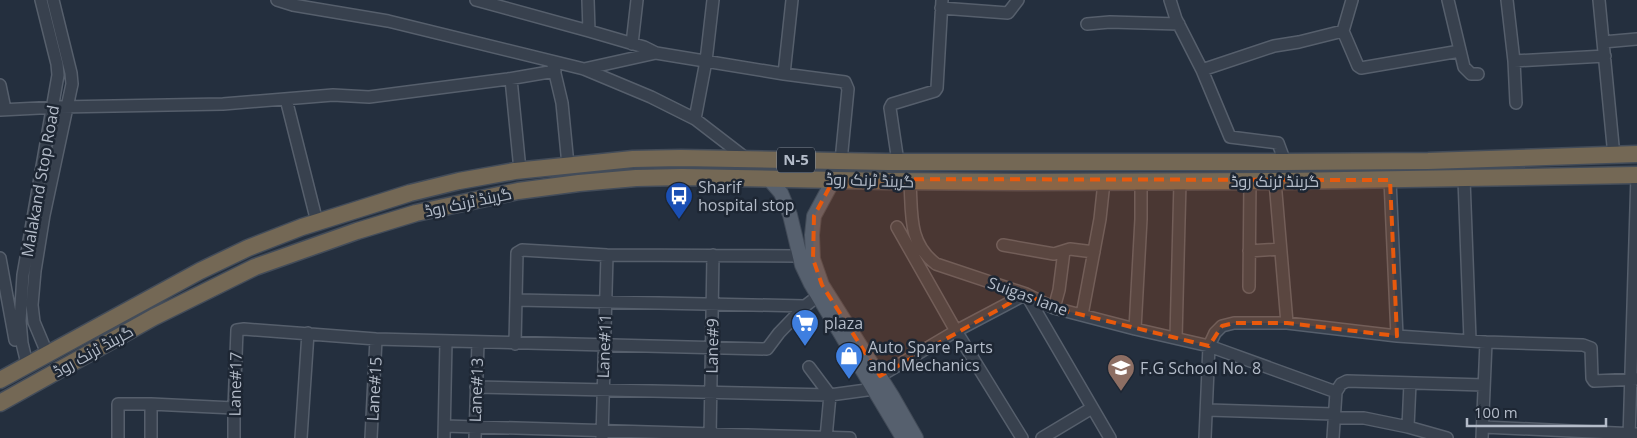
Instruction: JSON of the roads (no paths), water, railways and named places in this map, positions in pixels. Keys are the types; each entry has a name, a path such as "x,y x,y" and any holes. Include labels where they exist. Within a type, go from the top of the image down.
{"highway":[{"name":"گرینڈ ٹرنک روڈ","path":"1,376 90,332 200,270 248,248 317,222 410,193 458,181 520,170 633,159 898,162 1285,162 1428,161 1637,154"},
{"path":"1023,162 1024,182"},
{"name":"گرینڈ ٹرنک روڈ","path":"0,403 146,322 255,267 416,213 518,191 579,183 682,176 910,182 1180,182 1637,175"}],"main road":[{"path":"768,178 781,193 800,256 811,284 916,438"},
{"path":"834,179 814,216 812,235 813,259 822,284 877,382 899,437"}],"street":[{"name":"Malakand Stop Road","path":"24,366 20,321 23,275 58,75 41,0"},
{"path":"47,353 34,322 32,305 35,271 44,215 72,84 53,0"},
{"path":"277,0 293,5 388,21 553,66 584,69 651,97 695,119 747,159"},
{"path":"476,0 510,4 656,53 844,82 847,84 848,89 841,161"},
{"path":"588,0 589,31"},
{"path":"632,44 637,0"},
{"path":"695,119 706,61 713,0"},
{"path":"784,74 792,0"},
{"path":"898,162 890,108 892,104 935,91 938,88 941,4 987,6 1008,13 1018,0"},
{"path":"1170,0 1230,137 1278,143 1285,162"},
{"path":"1352,0 1343,31 1358,66 1361,68 1460,51"},
{"path":"1448,0 1464,67 1467,72 1478,74"},
{"path":"1506,0 1514,61 1516,103"},
{"path":"1598,0 1614,156"},
{"path":"1087,24 1110,22 1179,24"},
{"path":"1202,70 1274,46 1343,31"},
{"path":"1603,42 1637,39"},
{"path":"584,69 656,53"},
{"path":"1514,61 1604,56"},
{"path":"0,85 3,110 52,107 224,104 333,96 369,97 511,79 553,66"},
{"path":"553,66 562,103 568,164"},
{"path":"511,79 520,170"},
{"path":"286,99 317,222"},
{"path":"1486,342 1482,432 1632,435 1637,175"},
{"path":"1464,179 1470,340"},
{"path":"1390,180 1397,336"},
{"path":"1249,287 1250,181"},
{"path":"1275,181 1287,323"},
{"name":"Suigas lane","path":"910,182 913,229 925,256 936,264 1026,294 1054,308 1209,346 1336,392"},
{"path":"1082,315 1100,219 1104,182"},
{"path":"1135,329 1141,182"},
{"path":"1176,338 1180,182"},
{"path":"897,226 956,331 1022,438"},
{"path":"1003,245 1054,254 1070,249 1094,252"},
{"path":"1250,251 1280,249"},
{"path":"516,344 517,252 522,250 607,255 800,256"},
{"path":"1054,308 1059,290 1064,251"},
{"name":"Lane#11","path":"602,434 607,255"},
{"name":"Lane#9","path":"710,435 713,255"},
{"path":"0,258 24,366"},
{"path":"476,387 830,395 877,382 956,331 1026,294 1110,438"},
{"path":"301,438 308,334 376,339 516,344 604,344 767,349 805,306 818,296"},
{"path":"517,300 805,306"},
{"path":"1205,438 1208,410 1209,346 1215,333 1222,326 1234,323 1287,323 1397,336 1486,342 1583,345 1589,346 1592,350 1592,378 1594,381 1634,379"},
{"name":"Lane#17","path":"234,438 237,330 308,334"},
{"name":"Lane#15","path":"371,438 376,339"},
{"path":"444,438 446,341"},
{"name":"Lane#13","path":"475,432 478,342"},
{"path":"809,368 830,395 826,437"},
{"path":"1333,438 1336,392 1341,384 1347,382 1484,385"},
{"path":"1408,427 1410,383"},
{"path":"118,438 118,404 234,408"},
{"path":"151,404 152,438"},
{"path":"1042,438 1092,408"},
{"path":"1208,410 1364,418 1408,427 1447,438"},
{"path":"445,426 475,432 850,438"}],"place":[{"name":"Sharif hospital stop","path":"679,220"},
{"name":"plaza","path":"805,347"},
{"name":"Auto Spare Parts and Mechanics","path":"849,380"},
{"name":"F.G School No. 8","path":"1121,392"}]}
